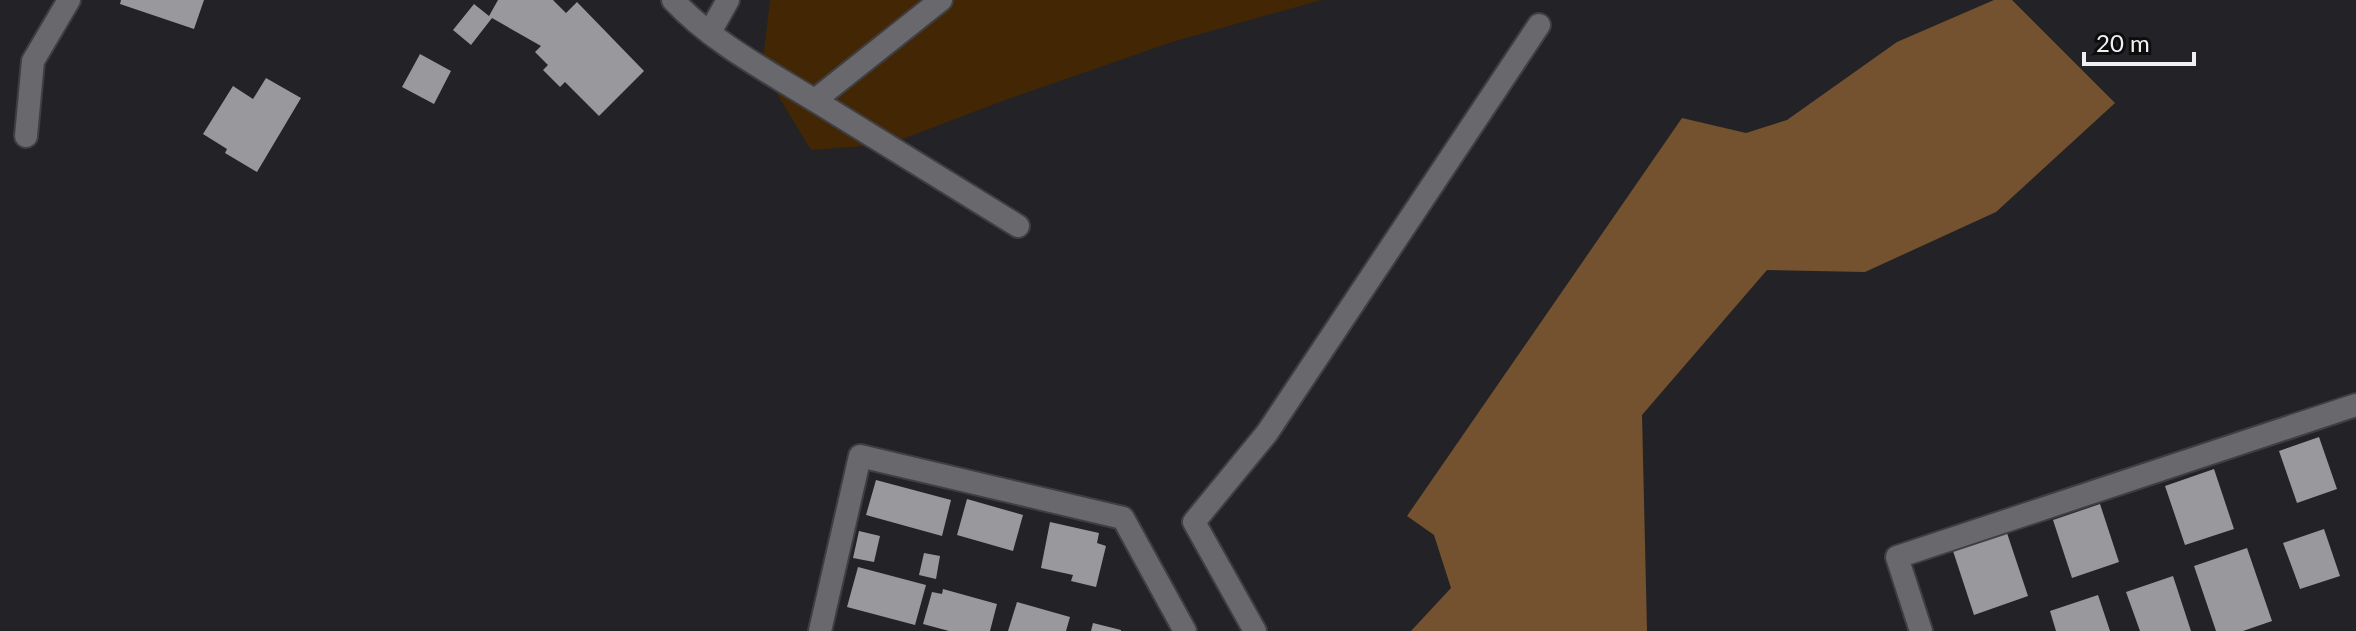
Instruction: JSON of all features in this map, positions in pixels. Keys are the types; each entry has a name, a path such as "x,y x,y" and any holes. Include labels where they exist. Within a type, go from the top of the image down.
{"street":[{"path":"26,136 33,61 69,0"},
{"path":"673,0 691,19 710,32 1018,226"},
{"path":"710,32 728,0"},
{"path":"815,100 941,0"},
{"path":"1255,631 1194,522 1267,433 1539,25"},
{"path":"1921,631 1897,557 2356,405"},
{"path":"820,631 860,456 1123,518 1185,631"}],"shaded area":[{"path":"770,0 1321,0 1172,42 889,144 811,150 762,69"},
{"path":"1994,0 2012,0 2115,103 1996,212 1865,272 1767,270 1642,415 1647,631 1411,631 1451,588 1434,535 1407,516 1682,118 1746,133 1787,120 1897,42"}],"building":[{"path":"121,0 204,0 194,29 120,4"},
{"path":"498,0 553,0 566,13 577,2 644,71 599,116 565,82 560,87 543,70 548,65 535,52 541,46 492,18 471,45 453,30 474,4 489,16"},
{"path":"420,54 451,71 434,104 402,87"},
{"path":"266,78 301,98 257,172 225,153 227,149 203,134 233,86 253,99"},
{"path":"2319,437 2337,489 2297,503 2279,451"},
{"path":"2214,469 2234,529 2185,545 2165,486"},
{"path":"876,480 951,500 942,536 866,515"},
{"path":"967,499 1023,515 1013,551 957,535"},
{"path":"2100,504 2119,562 2072,578 2053,520"},
{"path":"1050,522 1099,533 1097,543 1106,546 1096,587 1071,581 1073,575 1041,568"},
{"path":"2324,529 2340,576 2300,589 2283,543"},
{"path":"859,531 880,536 874,562 853,558"},
{"path":"2007,533 2028,596 1974,615 1953,551"},
{"path":"2247,548 2272,621 2243,631 2216,631 2194,566"},
{"path":"924,553 940,556 936,579 919,575"},
{"path":"858,567 926,585 915,625 847,607"},
{"path":"2173,576 2191,631 2140,631 2126,592"},
{"path":"943,589 997,604 990,631 949,631 923,624 932,592 942,594"},
{"path":"2098,595 2110,631 2056,631 2050,611"},
{"path":"1017,602 1070,617 1066,631 1008,631"},
{"path":"1093,623 1121,630 1121,631 1091,631"}]}
